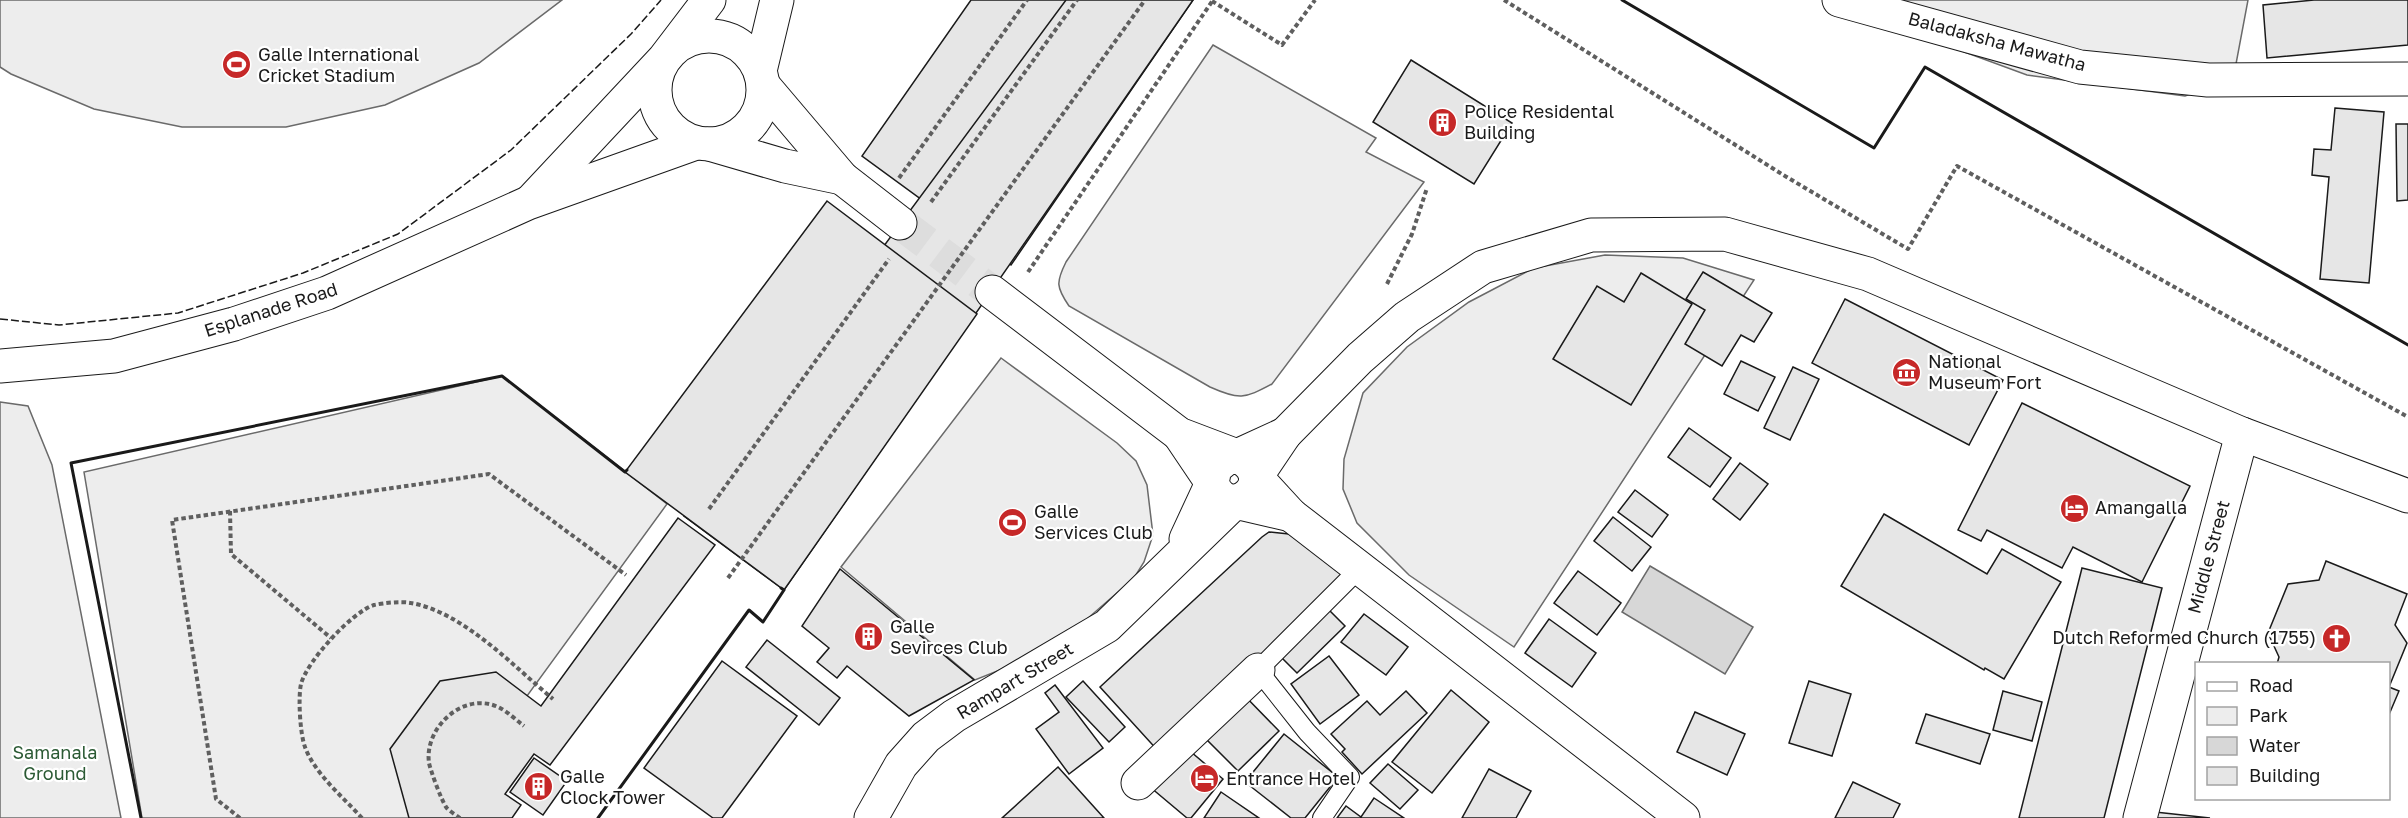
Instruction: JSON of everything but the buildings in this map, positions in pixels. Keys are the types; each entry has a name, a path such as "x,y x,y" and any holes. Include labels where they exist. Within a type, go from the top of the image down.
{"street":[{"name":"Esplanade Road","path":"528,203 664,59 709,0"},
{"path":"703,144 730,139 749,127 757,115 777,0"},
{"name":"Baladaksha Mawatha","path":"1839,0 2080,67 2208,80 2408,79"},
{"path":"842,178 784,166 703,144 674,131 665,122 655,98 656,85 664,59 674,50 696,38 719,37 740,45 748,52 762,79 842,178 900,223"},
{"name":"Esplanade Road","path":"0,366 114,356 234,324 327,293 528,203 703,144"},
{"path":"1246,466 1284,434 1360,358 1407,317 1483,267 1591,235 1725,234 1868,274 2242,434 2408,496"},
{"path":"999,298 1179,434 1246,466 1291,515 1683,818"},
{"path":"1179,434 1224,492 1242,500 1252,491 1246,466"},
{"name":"Middle Street","path":"2140,818 2242,434"},
{"path":"1224,492 1291,515"},
{"name":"Rampart Street","path":"871,818 901,765 926,737 954,716 1107,626 1177,558 1224,492"},
{"path":"1138,783 1258,669"}],"lane":[{"path":"1322,818 1350,777 1307,732 1258,669 1360,568"}],"path":[{"path":"899,178 1027,0"},
{"path":"728,578 1145,0"},
{"path":"999,298 1212,1 1282,45 1315,0"},
{"path":"1504,0 1785,176 1908,249 1957,166 2408,417"},
{"path":"1384,291 1412,234 1427,188"},
{"path":"240,818 216,799 172,520 489,474 626,575"},
{"path":"231,511 231,554 331,638"},
{"path":"362,818 323,776 305,748 301,722 301,683 317,655 340,627 374,605 409,602 448,615 553,699"},
{"path":"460,818 446,808 429,763 432,737 447,717 466,704 484,703 498,707 524,726"}],"green space":[{"name":"Galle International Cricket Stadium","path":"0,0 562,0 479,63 385,105 286,127 182,127 94,109 11,74 0,67"},
{"path":"1823,0 2248,0 2233,80 2185,96 2027,75"},
{"path":"1213,45 1376,138 1366,152 1424,182 1272,384 1255,393 1241,396 1210,387 1069,306 1059,284 1066,262"},
{"path":"1605,255 1683,258 1754,280 1514,647 1409,575 1357,523 1343,489 1344,459 1363,393 1407,347 1469,302 1534,268"},
{"name":"Galle Services Club","path":"1001,358 1117,443 1136,461 1147,485 1153,535 1144,562 1134,578 1071,633 1015,664 975,680 841,567"},
{"path":"502,376 667,504 438,818 142,818 84,472"},
{"name":"Samanala Ground","path":"0,402 28,406 52,465 121,818 0,818"}],"water":[{"path":"1650,566 1753,627 1725,674 1622,612"}],"tunnel":[{"path":"900,223 992,292"}],"fence":[{"path":"0,319 59,325 178,313 303,273 398,234 511,150 631,34 661,0"}],"wall":[{"path":"1622,0 1874,148 1925,67 2408,345"},
{"path":"141,818 71,463 502,376 625,472 627,470"},
{"path":"598,818 749,610 763,622 784,590 781,588"}],"place":[{"name":"Galle International Cricket Stadium","path":"237,65"},
{"name":"Police Residental Building","path":"1443,122"},
{"name":"National Museum Fort","path":"1907,372"},
{"name":"Amangalla","path":"2074,508"},
{"name":"Galle Services Club","path":"1013,522"},
{"name":"Galle Sevirces Club","path":"869,637"},
{"name":"Dutch Reformed Church (1755)","path":"2337,638"},
{"name":"Entrance Hotel","path":"1205,779"},
{"name":"Galle Clock Tower","path":"539,787"}]}
